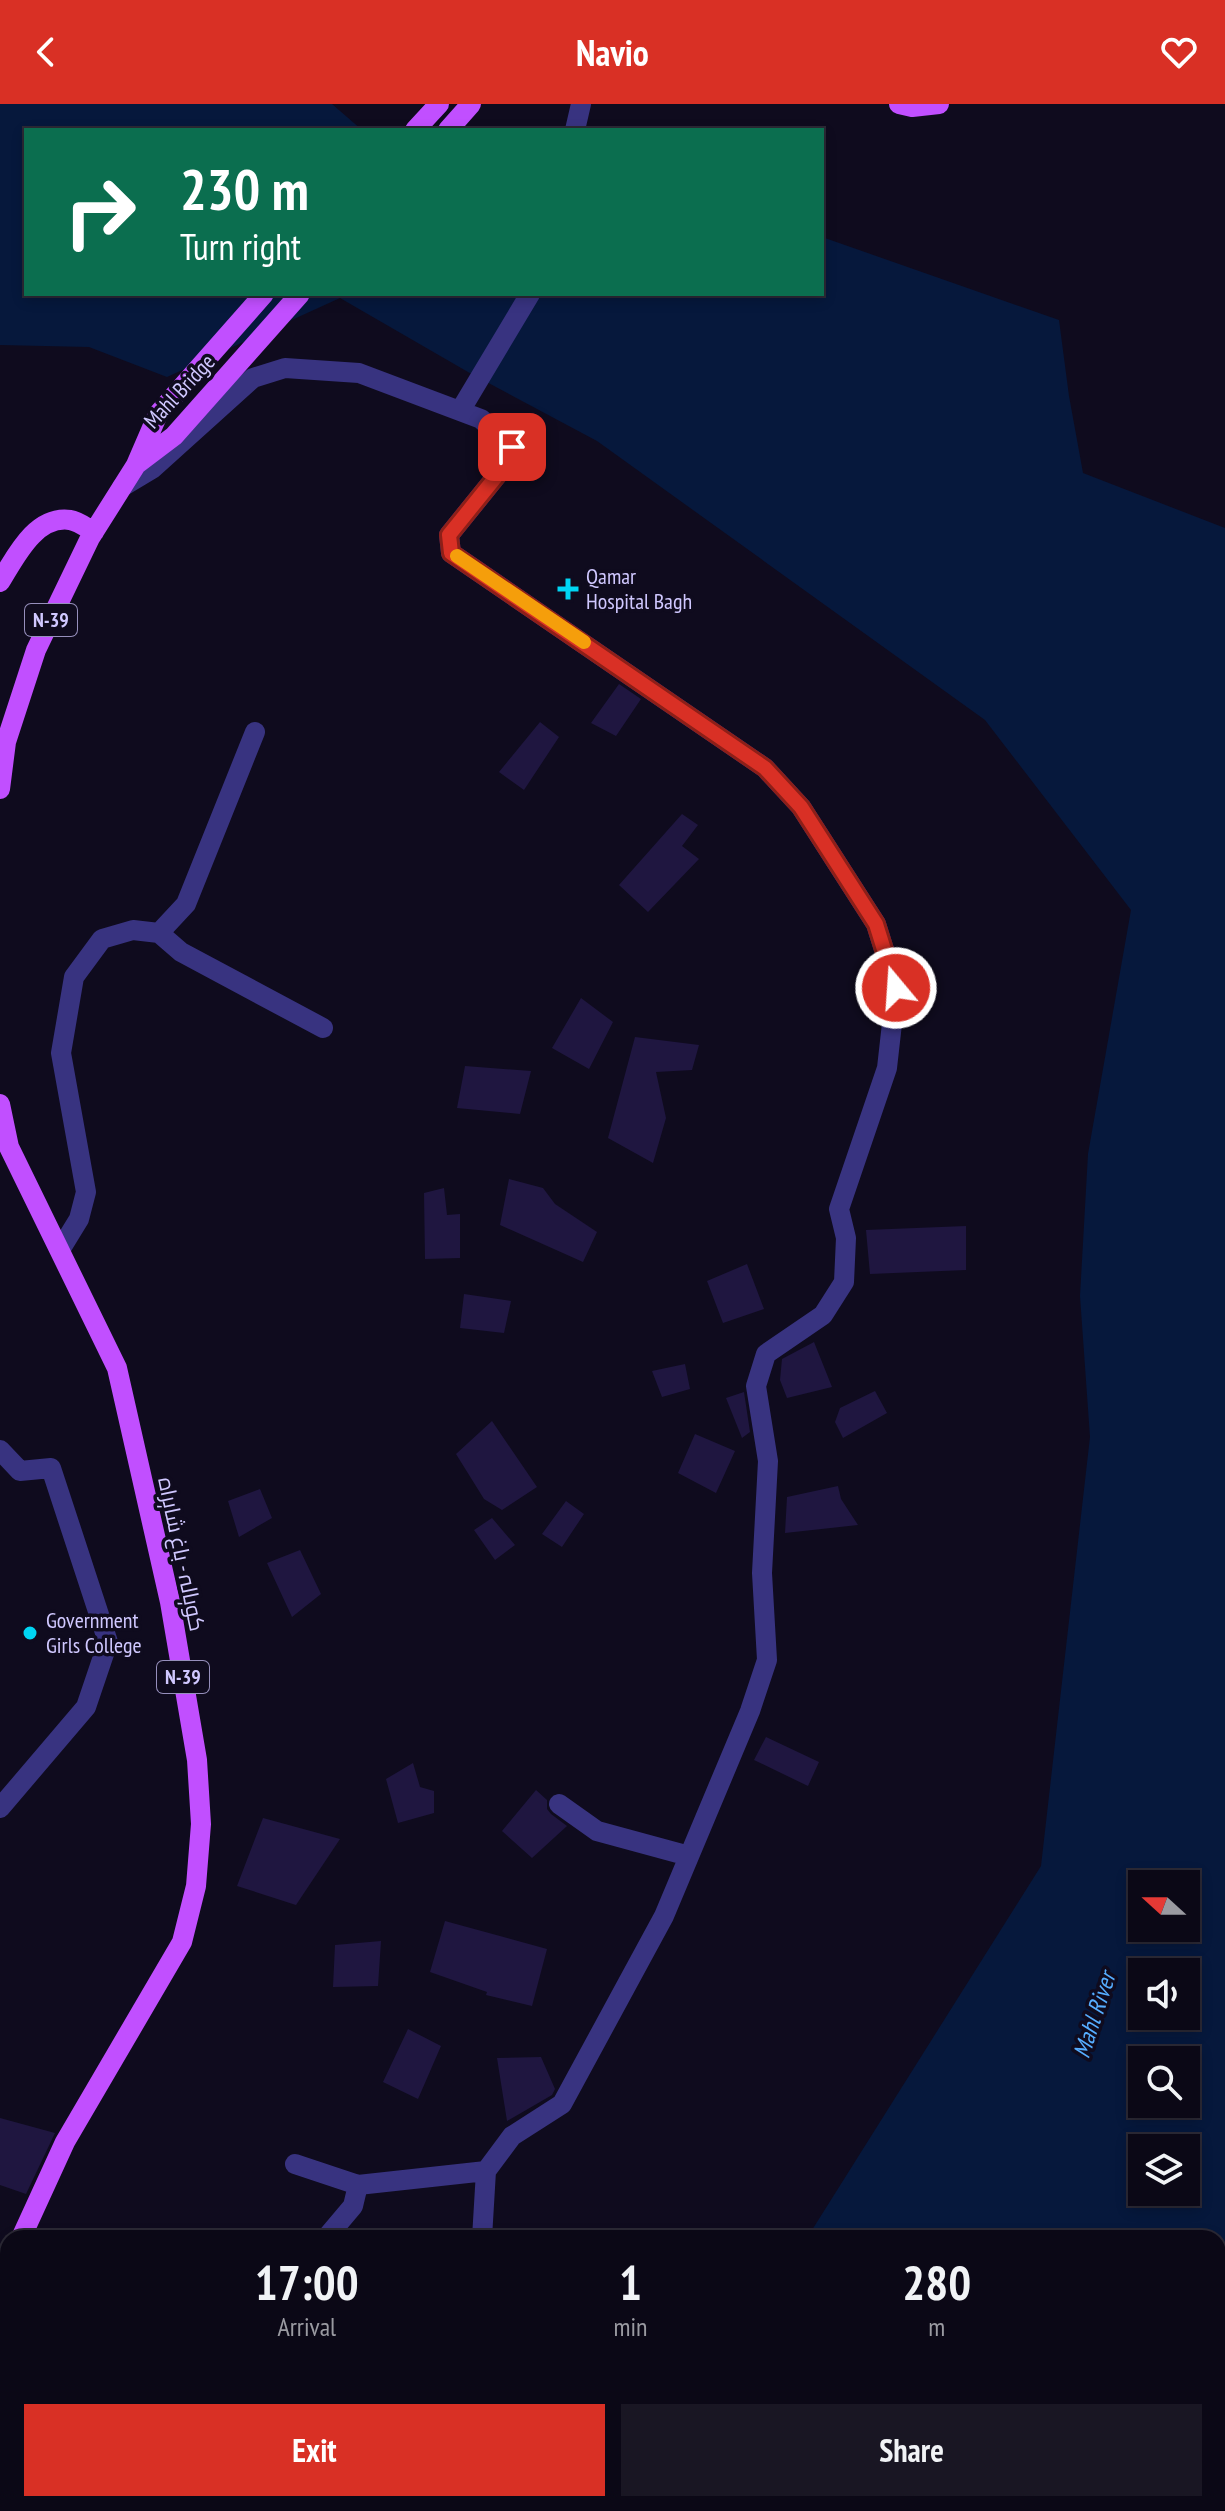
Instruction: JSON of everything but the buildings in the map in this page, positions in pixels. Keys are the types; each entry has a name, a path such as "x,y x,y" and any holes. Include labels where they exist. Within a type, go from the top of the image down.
{"main road":[{"path":"417,128 439,104"},
{"path":"450,128 471,104"},
{"path":"899,104 912,107 939,104"},
{"name":"Mahl Bridge","path":"136,465 158,414 262,296"},
{"name":"Mahl Bridge","path":"136,465 174,436 298,296"},
{"name":"N-39","path":"0,789 6,742 36,650 94,532 136,465"},
{"path":"0,582 25,542 51,522 72,520 94,532"},
{"name":"کوہالہ - باغ شاہراہ","path":"0,1104 9,1147 117,1368 170,1602 197,1760 201,1824 196,1886 182,1942 65,2142 25,2230"}],"street":[{"path":"575,128 581,104"},
{"path":"460,411 529,296"},
{"path":"122,487 152,469 253,378 285,368 359,373 481,419 512,447 499,473 449,535 451,553 765,768 801,807 876,924 896,988 887,1068 839,1209 846,1238 844,1282 823,1315 766,1354 756,1386 768,1461 762,1573 767,1660 750,1711 664,1916 562,2104 512,2136 486,2171 482,2230"},
{"path":"159,933 186,904 255,732"},
{"path":"60,1250 79,1219 86,1192 61,1053 74,977 102,939 133,930 159,933 181,952 323,1028"},
{"path":"0,1450 20,1471 51,1468 108,1642 86,1707 0,1808"},
{"path":"559,1804 597,1831 689,1856"},
{"path":"295,2164 358,2185 486,2171"},
{"path":"333,2230 353,2206 358,2185"}],"water":[{"name":"Mahl River","path":"0,104 332,104 360,128 24,128 24,296 824,296 824,238 1059,320 1083,473 1225,528 1225,2230 812,2230 1041,1866 1090,1437 1080,1296 1088,1154 1131,910 985,720 597,441 468,372 340,298 167,377 89,347 0,345"}],"slow traffic":[{"path":"457,556 584,642"}],"place":[{"name":"Qamar Hospital Bagh","path":"568,589"},
{"name":"Government Girls College","path":"30,1633"}],"route":[{"path":"512,447 499,473 449,535 451,553 765,768 801,807 876,924 896,988"}]}
